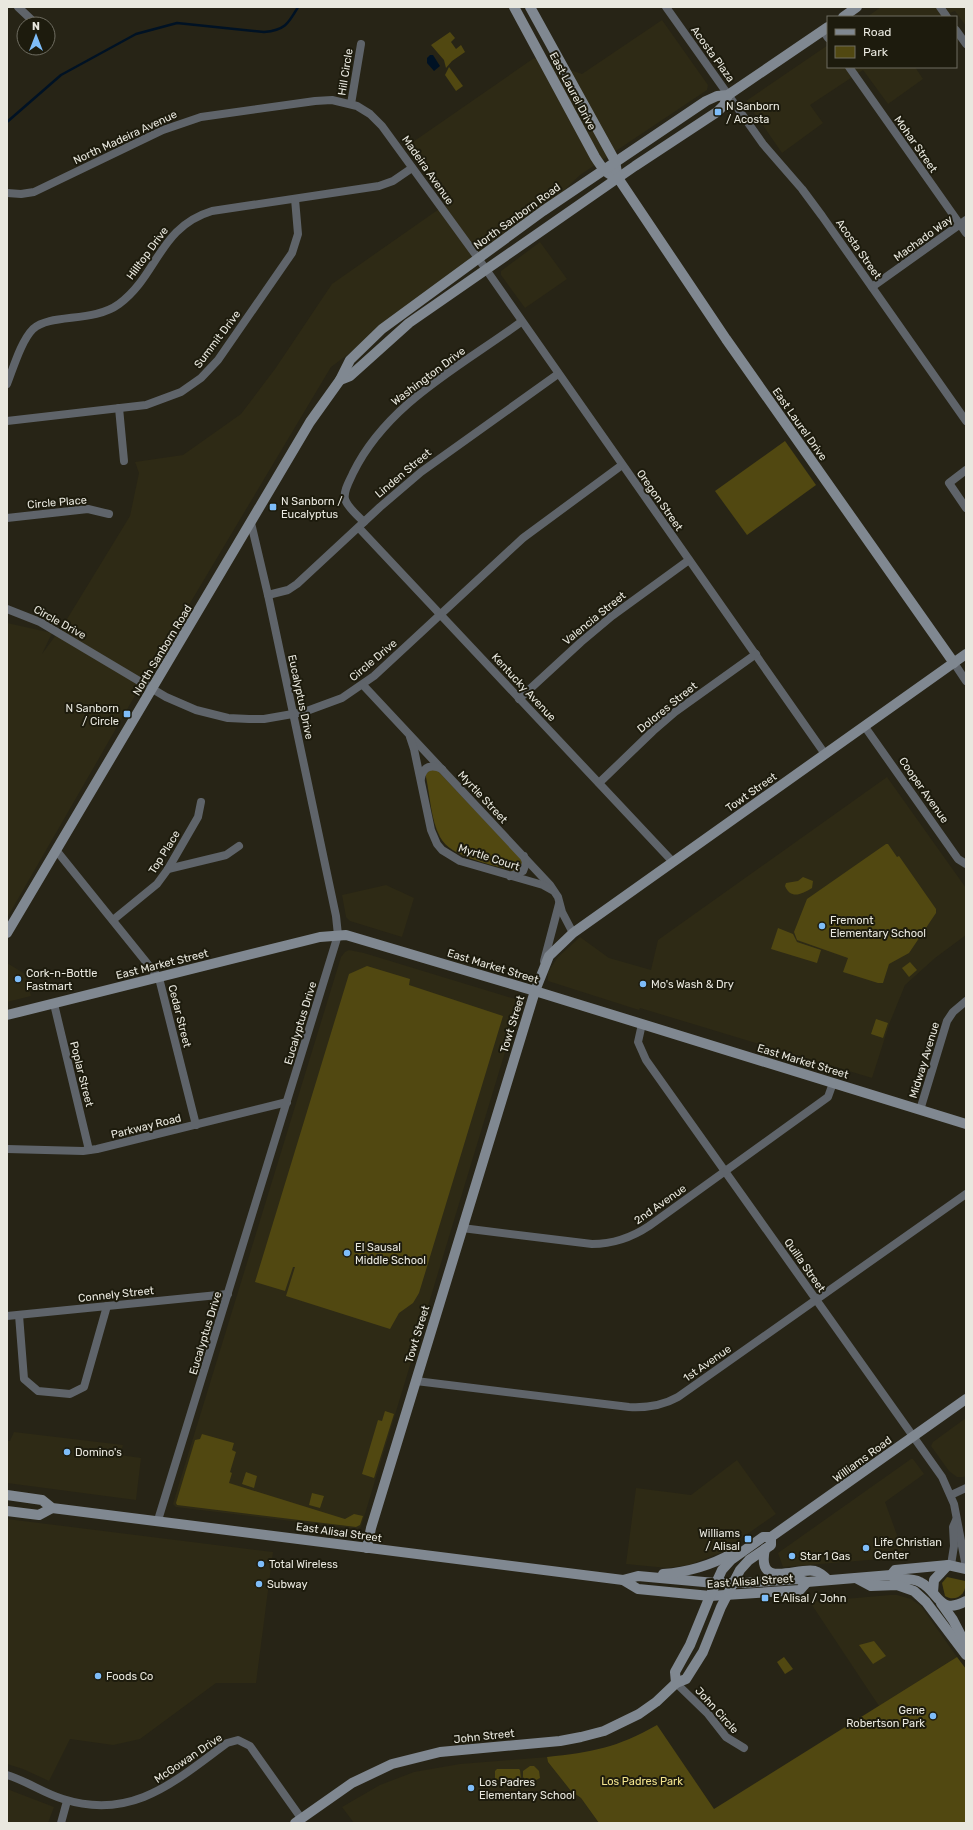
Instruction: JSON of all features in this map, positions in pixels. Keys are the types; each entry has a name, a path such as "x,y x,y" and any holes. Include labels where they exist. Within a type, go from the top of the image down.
{"main road":[{"name":"East Laurel Drive","path":"514,7 603,169 609,175 618,178"},
{"name":"East Laurel Drive","path":"530,7 615,161 618,178 730,345 954,663"},
{"path":"844,16 858,7"},
{"name":"North Sanborn Road","path":"7,933 310,422 340,380 350,360 364,345 403,313 603,169 706,101 717,96 728,95 826,32"},
{"name":"North Sanborn Road","path":"340,380 350,376 409,323 618,178 717,112 724,105 728,95"},
{"name":"Towt Street","path":"367,1548 371,1528 540,975 554,950 573,933 825,754 866,727 966,654"},
{"name":"East Market Street","path":"7,1015 320,937 338,935 350,936 535,991 966,1124"},
{"name":"Williams Road","path":"710,1596 725,1566 744,1550 763,1537 771,1537 966,1399"},
{"name":"East Alisal Street","path":"7,1495 42,1500 52,1508 158,1520 623,1580 638,1576 732,1584 797,1579 807,1582 891,1575 896,1579 910,1579 919,1581 932,1592 953,1620 966,1645"},
{"name":"East Alisal Street","path":"7,1511 39,1515 52,1508"},
{"name":"Williams Road","path":"726,1596 744,1564 771,1545 771,1537"},
{"path":"765,1549 764,1562 767,1570 770,1572 781,1574 815,1571 828,1580"},
{"path":"638,1576 694,1570 744,1550"},
{"path":"932,1592 934,1580 949,1565"},
{"name":"East Alisal Street","path":"891,1575 895,1570 949,1565 966,1568"},
{"path":"856,1578 871,1586 897,1585 914,1591 926,1602 966,1655"},
{"name":"East Alisal Street","path":"623,1580 638,1589 710,1596 800,1590 807,1582"},
{"path":"676,1682 675,1672 690,1645 710,1596"},
{"name":"John Street","path":"298,1821 352,1783 398,1763 440,1752 560,1741 604,1731 639,1714 656,1702 676,1682 686,1679 698,1663 726,1596"},
{"path":"941,1603 955,1605 966,1601"}],"street":[{"path":"18,7 28,16"},
{"name":"Acosta Plaza","path":"666,7 728,95"},
{"path":"940,7 946,16"},
{"path":"957,31 966,44"},
{"name":"Hill Circle","path":"351,104 361,44"},
{"name":"Mohar Street","path":"850,68 963,222 966,233"},
{"name":"Acosta Street","path":"728,95 768,151 816,208 966,422"},
{"name":"North Madeira Avenue","path":"7,192 21,194 34,192 163,130 192,119 315,101 332,100 351,104"},
{"name":"Madeira Avenue","path":"351,104 376,119 478,258"},
{"name":"Hilltop Drive","path":"7,384 25,340 34,328 49,322 97,315 116,306 132,292 174,233 191,220 212,211 379,186 393,181 412,168"},
{"name":"Summit Drive","path":"7,421 153,403 181,392 201,378 218,360 294,247 298,229 295,199"},
{"name":"Machado Way","path":"872,287 963,222"},
{"name":"Oregon Street","path":"478,258 521,322 825,754"},
{"name":"Washington Drive","path":"361,525 347,504 344,494 361,459 382,429 415,397 521,322"},
{"name":"Linden Street","path":"268,595 284,591 297,584 402,487 439,457 558,374"},
{"path":"119,408 124,461"},
{"name":"Circle Drive","path":"7,609 40,622 183,706 223,717 257,719 294,714 331,703 363,685 388,664 534,528 622,465"},
{"path":"966,470 948,483 966,508"},
{"name":"Circle Place","path":"7,518 88,509 109,514"},
{"name":"Eucalyptus Drive","path":"158,1520 338,935 336,916 294,714 251,522"},
{"name":"Kentucky Avenue","path":"361,525 440,614 673,862"},
{"name":"Valencia Street","path":"520,699 606,620 689,560"},
{"name":"Dolores Street","path":"599,783 675,712 756,654"},
{"name":"East Laurel Drive","path":"954,663 966,680"},
{"name":"Myrtle Street","path":"363,685 524,855 550,885 555,892 573,933"},
{"name":"Cooper Avenue","path":"866,727 958,859 966,864"},
{"name":"Myrtle Court","path":"408,733 413,743 431,830 440,847 456,859 543,885 555,892"},
{"path":"421,781 423,773 428,767 437,767 444,771"},
{"name":"Top Place","path":"113,920 157,884 168,869 198,817 202,802"},
{"path":"168,869 226,855 239,846"},
{"name":"Cedar Street","path":"56,850 159,978 196,1125"},
{"path":"509,876 523,871 526,863 524,855"},
{"path":"540,975 559,903"},
{"name":"Midway Avenue","path":"920,1110 948,1021 955,1009 966,1001"},
{"name":"Poplar Street","path":"54,1004 89,1150"},
{"name":"Quilla Street","path":"642,1024 638,1042 643,1055 912,1437 942,1477 951,1495 956,1520 959,1526 966,1568"},
{"name":"2nd Avenue","path":"462,1228 592,1244 612,1243 627,1238 642,1230 828,1097 833,1083"},
{"name":"Parkway Road","path":"7,1150 89,1150 287,1102"},
{"name":"1st Avenue","path":"416,1381 629,1407 654,1407 678,1397 966,1194"},
{"name":"Connely Street","path":"7,1316 228,1294"},
{"path":"19,1315 24,1379 38,1391 70,1394 84,1387 107,1306"},
{"path":"951,1495 966,1488"},
{"name":"Quilla Street","path":"949,1565 954,1546 953,1527 956,1520"},
{"name":"John Circle","path":"676,1682 708,1714 726,1738 744,1748"},
{"name":"McGowan Drive","path":"7,1775 68,1801 104,1805 139,1799 161,1790 227,1743 238,1740 250,1746 298,1821"},
{"path":"61,1823 68,1801"}],"shaded area":[{"path":"881,7 966,7 966,26 955,11 942,16 868,16"},
{"path":"662,20 708,85 707,90 580,175 533,221 478,258 331,367 140,687 7,918 7,623 52,633 42,654 64,624 130,516 139,473 135,462 183,455 241,414 275,369 332,284 449,202 410,144 534,58 582,74"},
{"path":"827,46 827,68 916,68 923,79 888,104 863,70 810,105 823,123 782,153 746,101"},
{"path":"540,242 567,279 525,308 501,275 501,271"},
{"name":"Fremont Elementary School","path":"887,777 966,888 966,935 935,958 905,985 890,1022 872,1078 640,1008 639,1010 548,981 548,972 558,957 580,937 609,958 651,970 658,940"},
{"path":"386,885 414,898 402,937 350,921 346,917 342,895"},
{"name":"El Sausal Middle School","path":"349,950 364,953 515,999 519,1006 361,1527 357,1529 176,1507 173,1504 178,1487 341,957"},
{"path":"7,963 25,974 31,996 7,1002"},
{"path":"966,1418 966,1476 957,1477 949,1471 931,1446 933,1442"},
{"path":"14,1432 123,1445 120,1455 141,1458 136,1500 7,1483 7,1441 10,1441"},
{"path":"913,1459 924,1474 885,1502 905,1557 783,1567 778,1553"},
{"path":"737,1460 776,1514 720,1553 689,1565 667,1568 626,1564 636,1488 691,1495"},
{"path":"7,1519 273,1552 256,1683 216,1683 140,1739 113,1745 70,1739 49,1781 23,1769 7,1764"},
{"path":"897,1595 911,1599 921,1606 957,1657 879,1706 810,1602"},
{"name":"Los Padres Elementary School","path":"547,1757 548,1762 571,1791 581,1798 599,1823 354,1823 342,1807 380,1785 414,1772 460,1764"},
{"path":"7,1789 54,1807 48,1823 7,1823"}],"green space":[{"path":"450,32 455,38 451,42 456,49 461,45 465,52 452,61 446,68 444,60 431,45"},
{"path":"449,67 463,86 456,91 445,75"},
{"path":"785,441 816,485 747,535 715,491"},
{"path":"431,769 437,770 521,859 521,868 513,871 484,863 462,855 445,844 437,830 431,808 426,774"},
{"path":"888,844 897,857 899,856 936,909 936,913 909,953 889,964 883,983 878,983 843,972 848,958 797,940 794,932 807,899"},
{"path":"803,877 813,881 812,888 801,894 790,893 787,890 785,886 786,883 798,881"},
{"path":"778,928 793,934 797,942 821,950 817,963 771,949"},
{"path":"910,962 917,970 909,977 902,968"},
{"path":"367,966 410,979 409,985 503,1016 419,1293 413,1303 399,1313 390,1329 286,1296 295,1267 293,1267 285,1291 255,1282 349,974"},
{"path":"876,1019 888,1023 883,1038 871,1034"},
{"path":"385,1411 394,1414 374,1478 362,1474 378,1420 382,1421"},
{"path":"202,1434 234,1443 232,1450 236,1452 230,1472 232,1473 229,1483 345,1519 354,1514 363,1516 360,1525 356,1527 177,1505 176,1503 195,1440 200,1439"},
{"path":"246,1472 257,1476 254,1488 242,1484"},
{"path":"312,1493 324,1496 320,1508 309,1505"},
{"path":"947,1577 965,1581 965,1589 960,1596 949,1598 945,1596 942,1583"},
{"path":"874,1641 886,1656 873,1664 859,1645"},
{"path":"784,1657 793,1669 785,1674 777,1662"},
{"name":"Los Padres Park","path":"957,1657 966,1669 966,1823 599,1823 581,1798 571,1791 548,1762 547,1757 604,1748 643,1733 657,1725 714,1809"},
{"path":"530,1766 534,1766 539,1771 540,1778 536,1780 525,1780 523,1777 523,1771"},
{"path":"497,1769 519,1769 521,1779 497,1780 495,1779 495,1771"}],"water":[{"path":"430,55 433,55 440,66 434,71 427,63 427,58"}],"waterway":[{"path":"7,122 61,75 136,34 177,23 264,32 271,31 277,30 285,25 298,7"}],"place":[{"name":"N Sanborn / Acosta","path":"718,112"},
{"name":"N Sanborn / Eucalyptus","path":"273,507"},
{"name":"N Sanborn / Circle","path":"127,714"},
{"name":"Fremont Elementary School","path":"822,926"},
{"name":"Cork-n-Bottle Fastmart","path":"18,979"},
{"name":"Mo's Wash & Dry","path":"643,984"},
{"name":"El Sausal Middle School","path":"347,1253"},
{"name":"Domino's","path":"67,1452"},
{"name":"Williams / Alisal","path":"748,1539"},
{"name":"Life Christian Center","path":"866,1548"},
{"name":"Star 1 Gas","path":"792,1556"},
{"name":"Total Wireless","path":"261,1564"},
{"name":"Subway","path":"259,1584"},
{"name":"E Alisal / John","path":"765,1598"},
{"name":"Foods Co","path":"98,1676"},
{"name":"Gene Robertson Park","path":"933,1716"},
{"name":"Los Padres Elementary School","path":"471,1788"}]}
